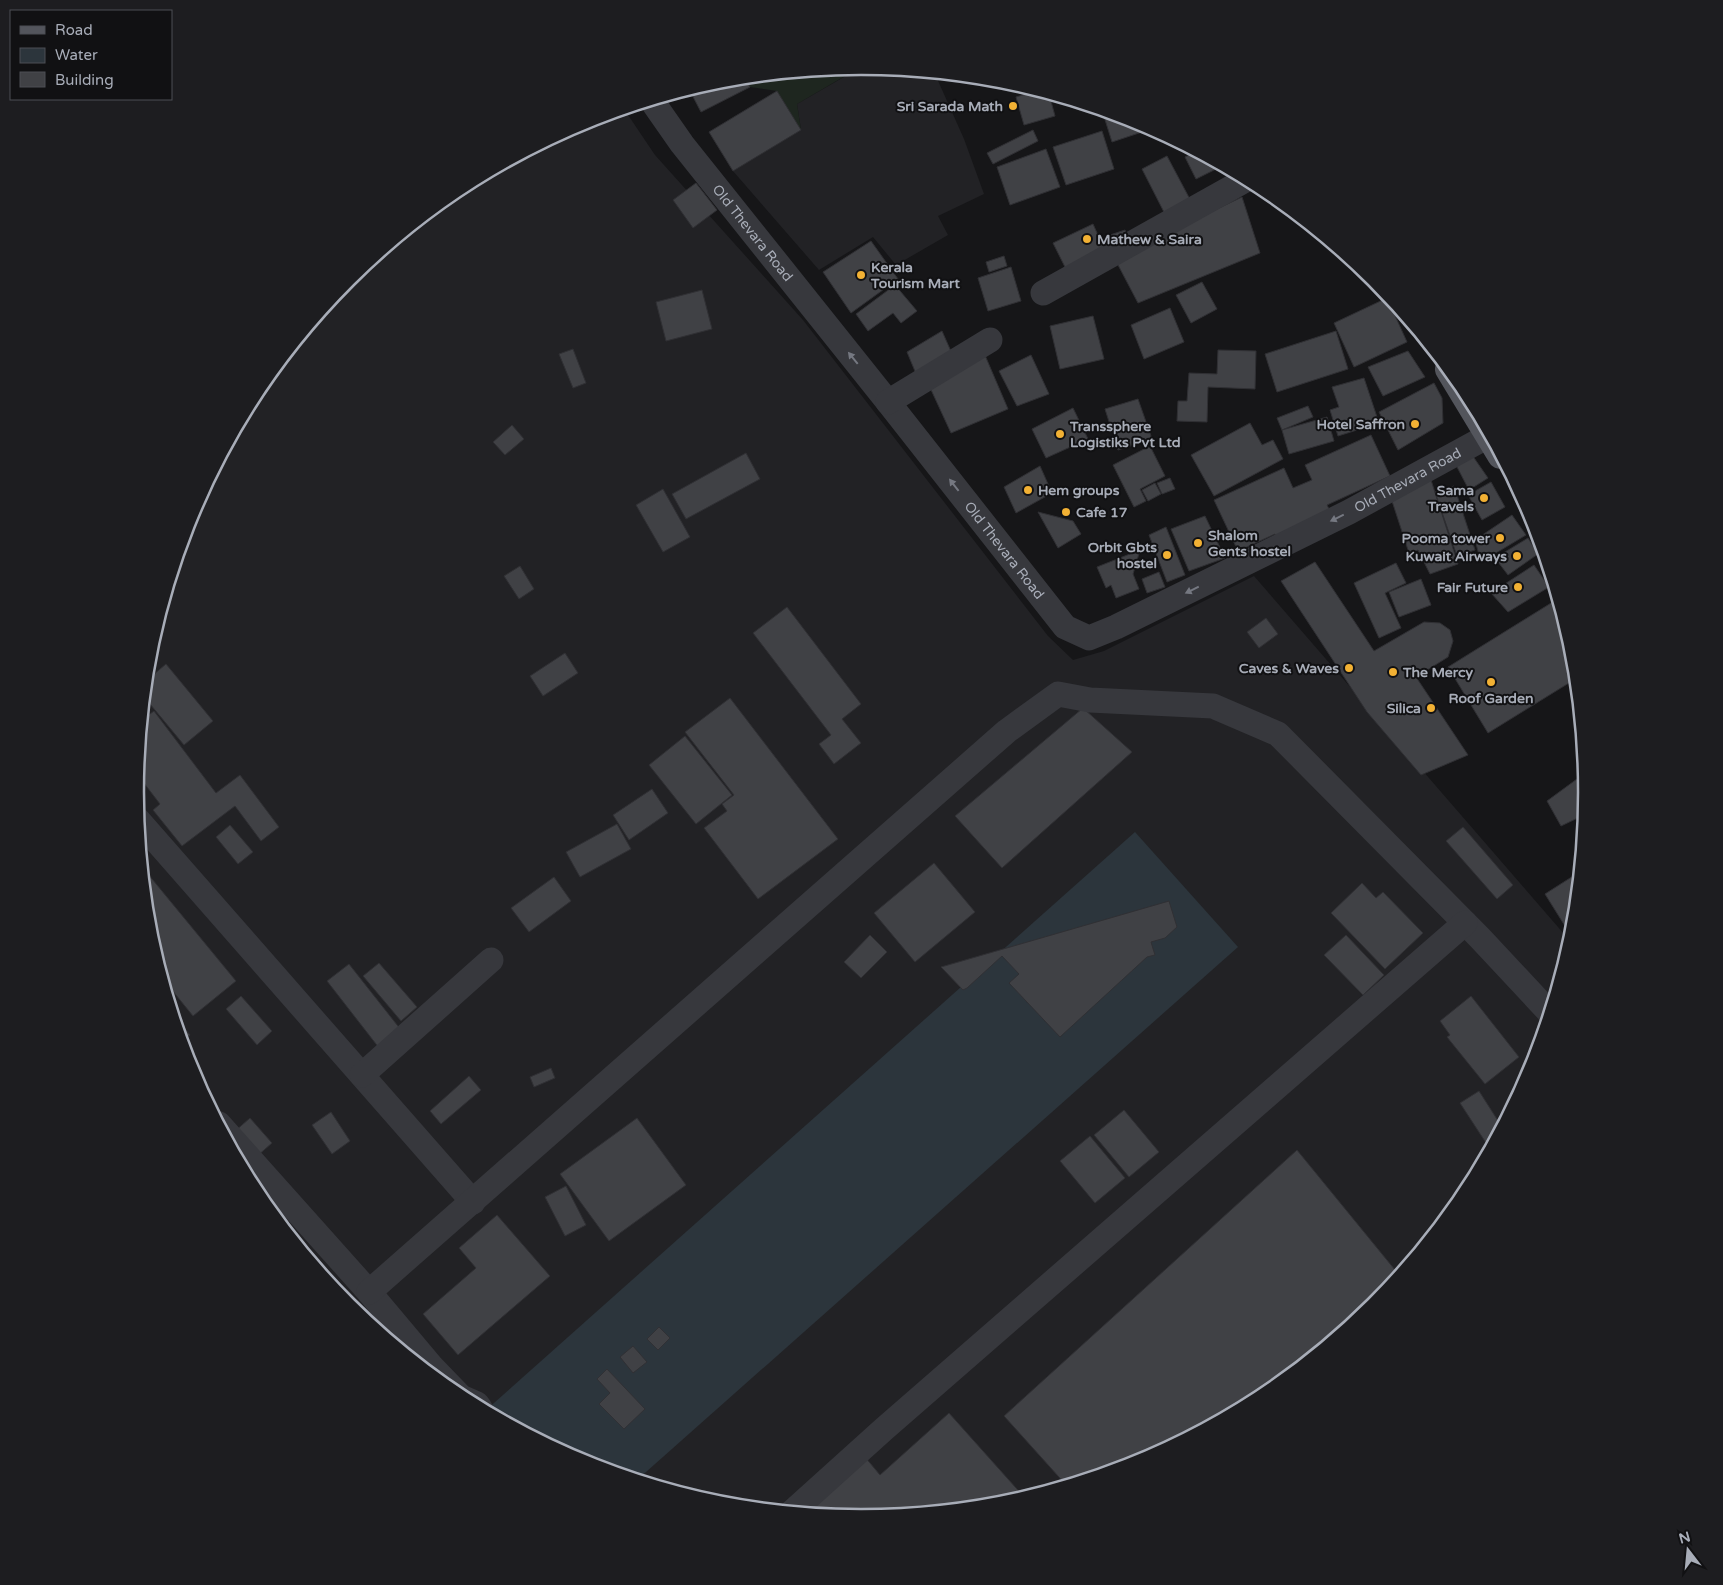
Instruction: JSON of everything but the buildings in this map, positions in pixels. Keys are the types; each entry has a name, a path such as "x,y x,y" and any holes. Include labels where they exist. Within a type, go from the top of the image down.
{"street":[{"name":"Old Thevara Road","path":"655,105 682,144 1065,628 1090,638 1116,627 1488,444"},
{"path":"1043,292 1239,183"},
{"path":"888,402 990,340"},
{"path":"369,1292 1000,737 1058,694 1090,700 1213,706 1278,734 1466,923 1546,1008"},
{"path":"146,829 473,1202"},
{"path":"798,1507 891,1422 1466,923"},
{"path":"362,1075 491,960"},
{"path":"235,1142 369,1292 432,1367"}],"shaded area":[{"path":"845,76 797,104 801,130 777,91 750,87 749,84 768,81"},
{"path":"846,76 937,80 964,139 984,194 938,216 948,235 896,265 873,237 819,270 733,171 801,130 797,104"},
{"path":"628,114 655,155 803,320 1048,636 1073,660 1104,651 1254,576 1564,934 1555,978 1541,1023 1505,1110 1483,1151 1431,1229 1401,1266 1335,1332 1298,1362 1220,1414 1179,1436 1092,1472 1047,1486 955,1504 862,1510 815,1508 768,1504 676,1486 631,1472 544,1436 503,1414 425,1362 388,1332 322,1266 292,1229 240,1151 218,1110 182,1023 168,978 150,886 144,792 146,746 150,699 168,607 182,562 218,475 240,434 292,356 322,319 388,253 425,223 503,171 544,149"}],"water":[{"path":"1135,832 1238,947 642,1475 587,1455 544,1436 490,1406"}],"place":[{"name":"Sri Sarada Math","path":"1013,106"},
{"name":"Mathew & Saira","path":"1087,239"},
{"name":"Kerala Tourism Mart","path":"861,275"},
{"name":"Hotel Saffron","path":"1415,424"},
{"name":"Transsphere Logistiks Pvt Ltd","path":"1060,434"},
{"name":"Hem groups","path":"1028,490"},
{"name":"Sama Travels","path":"1484,498"},
{"name":"Cafe 17","path":"1066,512"},
{"name":"Pooma tower","path":"1500,538"},
{"name":"Shalom Gents hostel","path":"1198,543"},
{"name":"Orbit Gbts hostel","path":"1167,555"},
{"name":"Kuwait Airways","path":"1517,556"},
{"name":"Fair Future","path":"1518,587"},
{"name":"Caves & Waves","path":"1349,668"},
{"name":"The Mercy","path":"1393,672"},
{"name":"Roof Garden","path":"1491,682"},
{"name":"Silica","path":"1431,708"}]}
